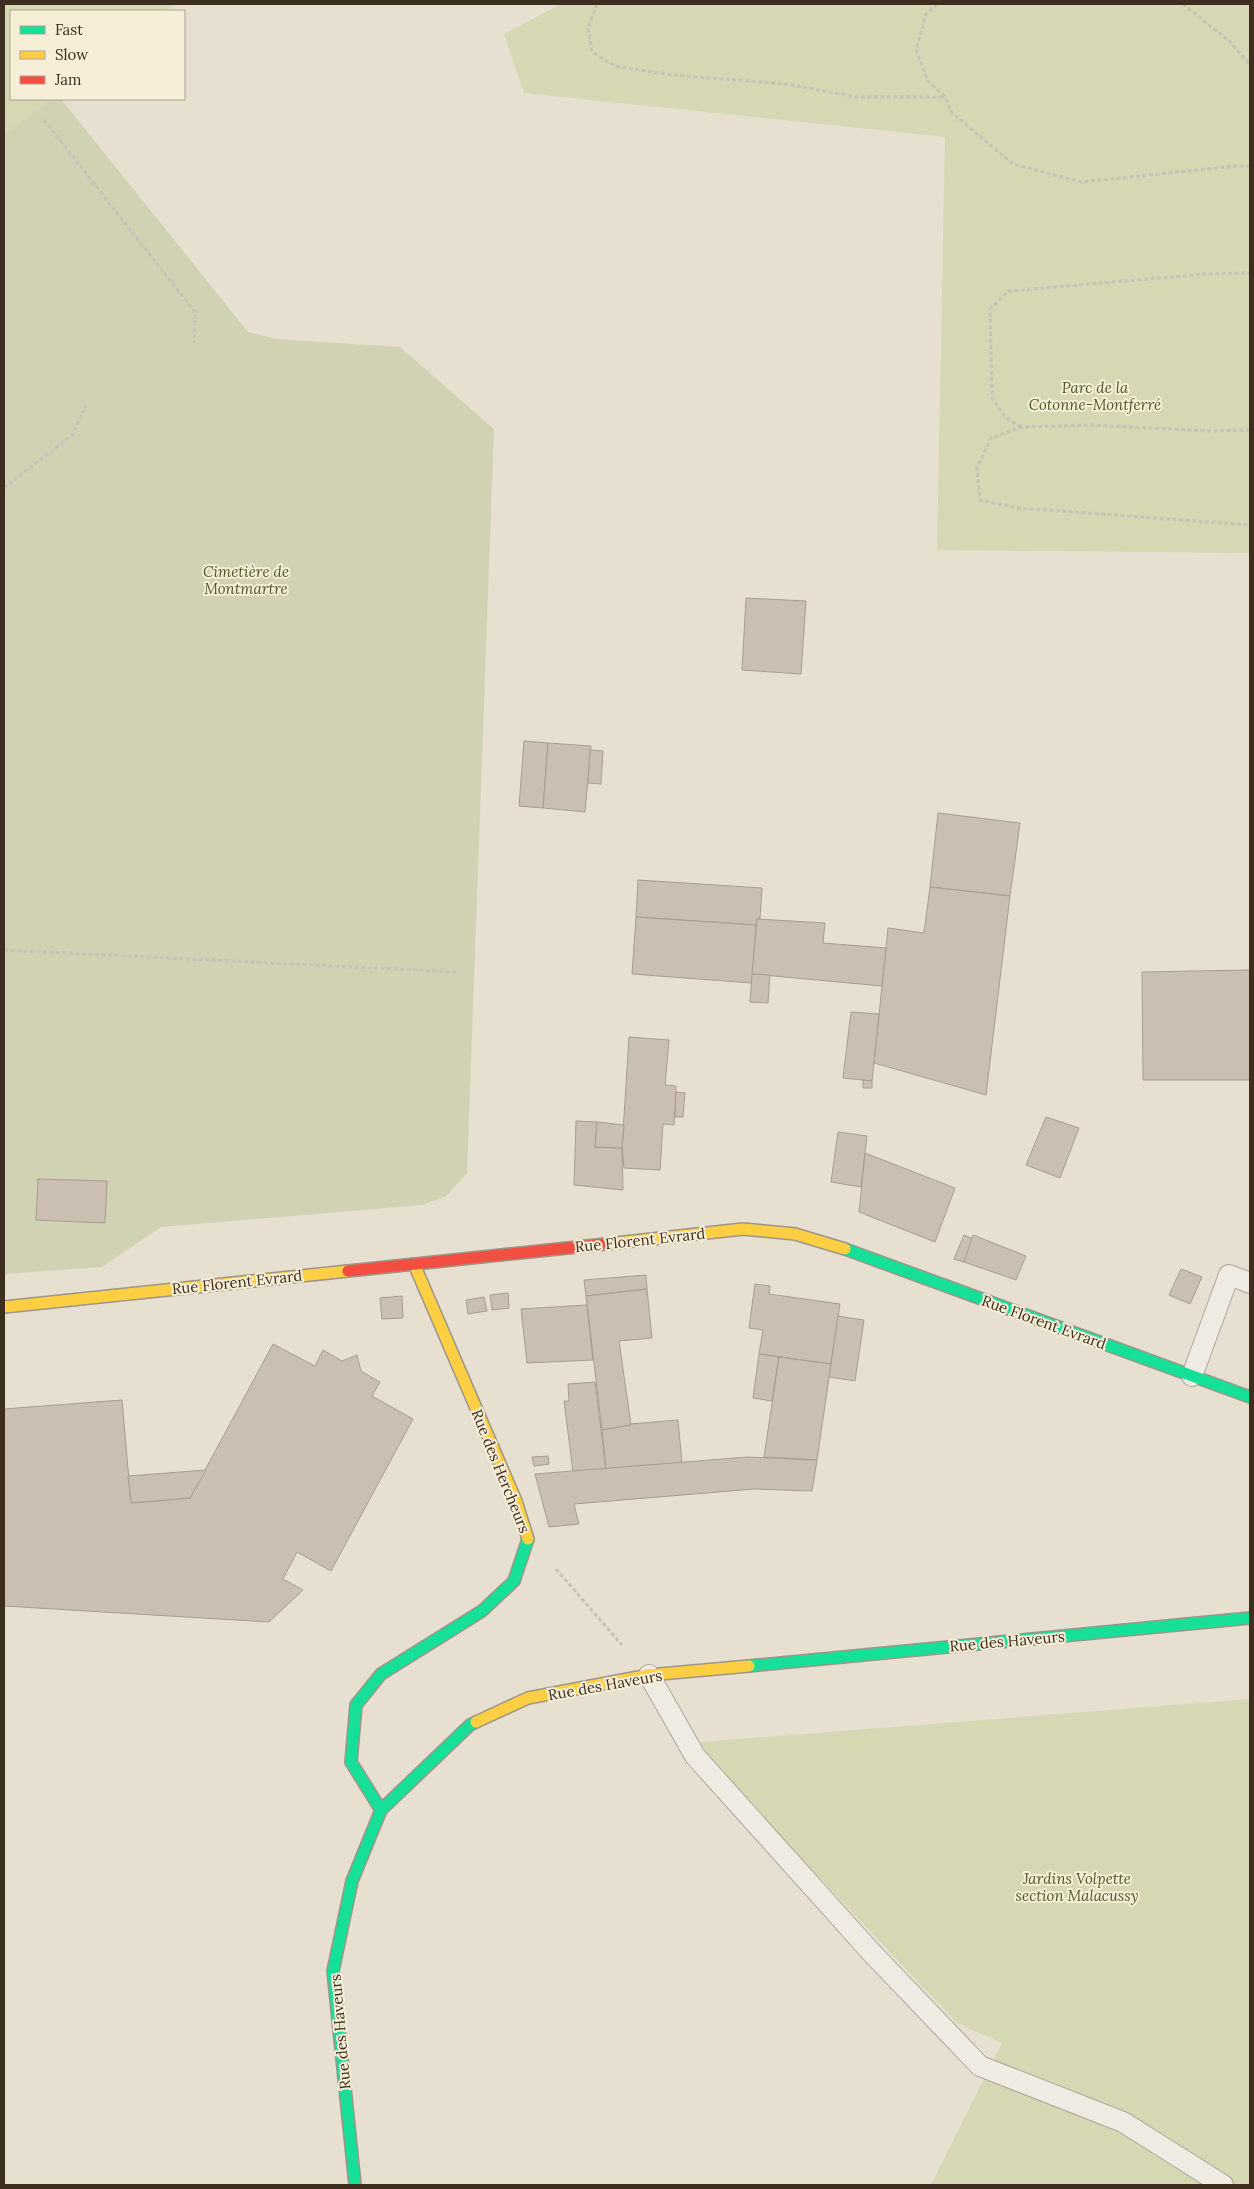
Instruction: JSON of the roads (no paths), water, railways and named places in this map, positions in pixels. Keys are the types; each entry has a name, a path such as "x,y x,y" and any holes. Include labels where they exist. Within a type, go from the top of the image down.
{"street":[{"name":"Rue Florent Evrard","path":"4,1307 742,1229 795,1234 857,1253 1250,1397"},
{"name":"Rue des Hercheurs","path":"381,1810 351,1762 356,1705 381,1674 482,1611 514,1581 529,1538 516,1501 414,1264"},
{"name":"Rue des Haveurs","path":"354,2185 333,1971 352,1881 381,1810 470,1725 528,1698 649,1675 1250,1618"}],"lane":[{"path":"1192,1376 1229,1275 1250,1283"},
{"path":"649,1675 695,1756 871,1952 980,2066 1123,2122 1223,2185"}],"park label":[{"name":"Parc de la Cotonne-Montferré","path":"1095,396"},
{"name":"Cimetière de Montmartre","path":"246,580"},
{"name":"Jardins Volpette section Malacussy","path":"1077,1886"}]}
